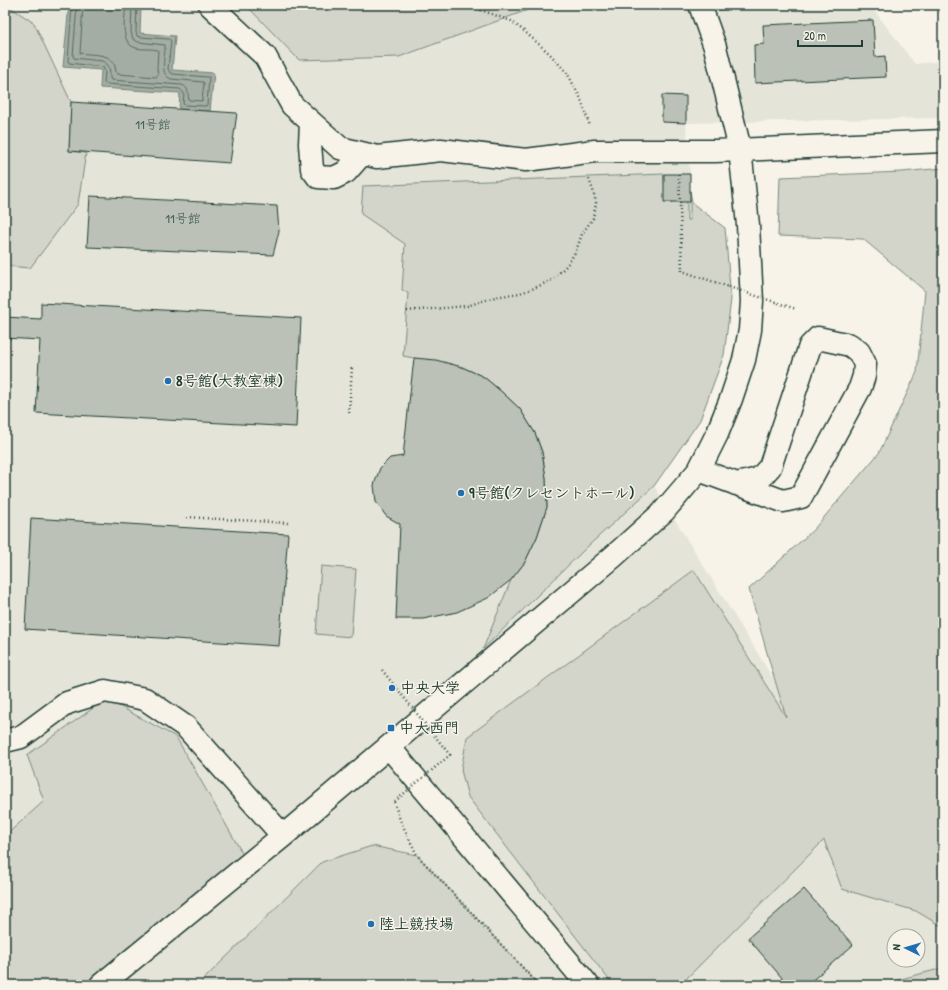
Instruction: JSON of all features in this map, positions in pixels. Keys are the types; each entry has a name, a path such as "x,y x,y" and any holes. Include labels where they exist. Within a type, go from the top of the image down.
{"street":[{"path":"210,5 265,56 292,105 340,148 377,158 440,150 526,160 595,151 689,151 943,141"},
{"path":"102,985 283,836 620,551 664,511 699,470 717,434 744,360 750,330 752,301 748,225 740,149 715,47 700,5"},
{"path":"311,122 310,144 312,169 318,177 334,178 346,172 362,154"},
{"path":"699,470 736,484 784,501 801,497 860,388 864,376 865,364 859,352 850,345 818,338 810,346 770,468 759,479 736,484"},
{"path":"5,741 21,737 67,703 105,691 145,699 186,727 283,836"},
{"path":"389,747 588,985"}],"path":[{"path":"449,5 478,9 511,21 524,31 550,54 567,73 580,97 590,126"},
{"path":"679,174 682,271 796,309"},
{"path":"407,310 467,306 495,297 532,290 552,280 567,266 576,251 582,234 593,218 596,202 588,177"},
{"path":"349,413 352,367"},
{"path":"187,517 288,523"},
{"path":"382,670 450,755 394,802 400,820 417,855 539,985"}],"shaded area":[{"name":"中央大学","path":"5,5 870,5 915,64 943,61 943,118 686,123 692,203 725,228 731,299 724,355 700,420 654,486 905,891 943,913 943,985 5,985"},
{"path":"5,5 34,23 71,102 69,151 86,153 78,204 30,268 5,266"},
{"path":"246,5 538,5 399,57 299,60"},
{"path":"693,5 780,5 710,11"},
{"path":"943,168 943,927 916,911 842,889 824,840 680,985 613,985 468,797 461,770 467,737 694,570 786,717 749,589 814,529 879,453 917,372 925,291 863,239 778,236 780,177 902,172"},
{"path":"664,174 665,202 673,202 687,192 687,220 690,220 690,190 692,203 725,228 731,299 724,355 700,420 654,486 587,547 483,649 511,580 525,562 537,537 547,507 546,478 542,452 535,433 520,409 484,377 462,367 403,356 408,293 402,290 405,244 361,214 363,186"},
{"path":"321,566 356,569 351,637 316,634"},
{"path":"106,699 176,737 245,858 97,985 5,985 5,836 44,801 27,755"},
{"name":"陸上競技場","path":"372,846 417,855 539,985 198,985 322,862"},
{"path":"939,969 943,972 943,985 884,985 886,983"}],"water":[{"path":"69,5 141,5 140,33 175,36 172,70 214,73 210,111 179,109 180,93 100,88 101,70 63,67"}],"building":[{"path":"873,20 875,57 885,56 886,77 755,83 754,45 764,44 763,25"},
{"path":"662,95 686,96 686,123 662,122"},
{"path":"71,102 237,113 230,163 69,151"},
{"path":"664,174 690,174 690,202 664,202"},
{"path":"90,196 277,206 279,231 273,255 87,247"},
{"name":"8号館(大教室棟)","path":"41,303 301,318 296,427 36,413 40,340 5,338 5,317 41,319"},
{"name":"9号館(クレセントホール)","path":"414,358 436,360 462,367 484,377 520,409 535,433 542,452 546,478 547,507 537,537 525,562 511,580 488,598 457,612 423,619 396,619 400,524 386,516 376,502 374,485 380,468 390,458 403,456"},
{"path":"31,518 288,534 279,646 25,629"},
{"path":"804,889 853,945 807,985 788,985 748,938"}],"place":[{"name":"8号館(大教室棟)","path":"168,381"},
{"name":"9号館(クレセントホール)","path":"461,493"},
{"name":"中央大学","path":"392,688"},
{"name":"中大西門","path":"391,728"},
{"name":"陸上競技場","path":"371,924"}]}
